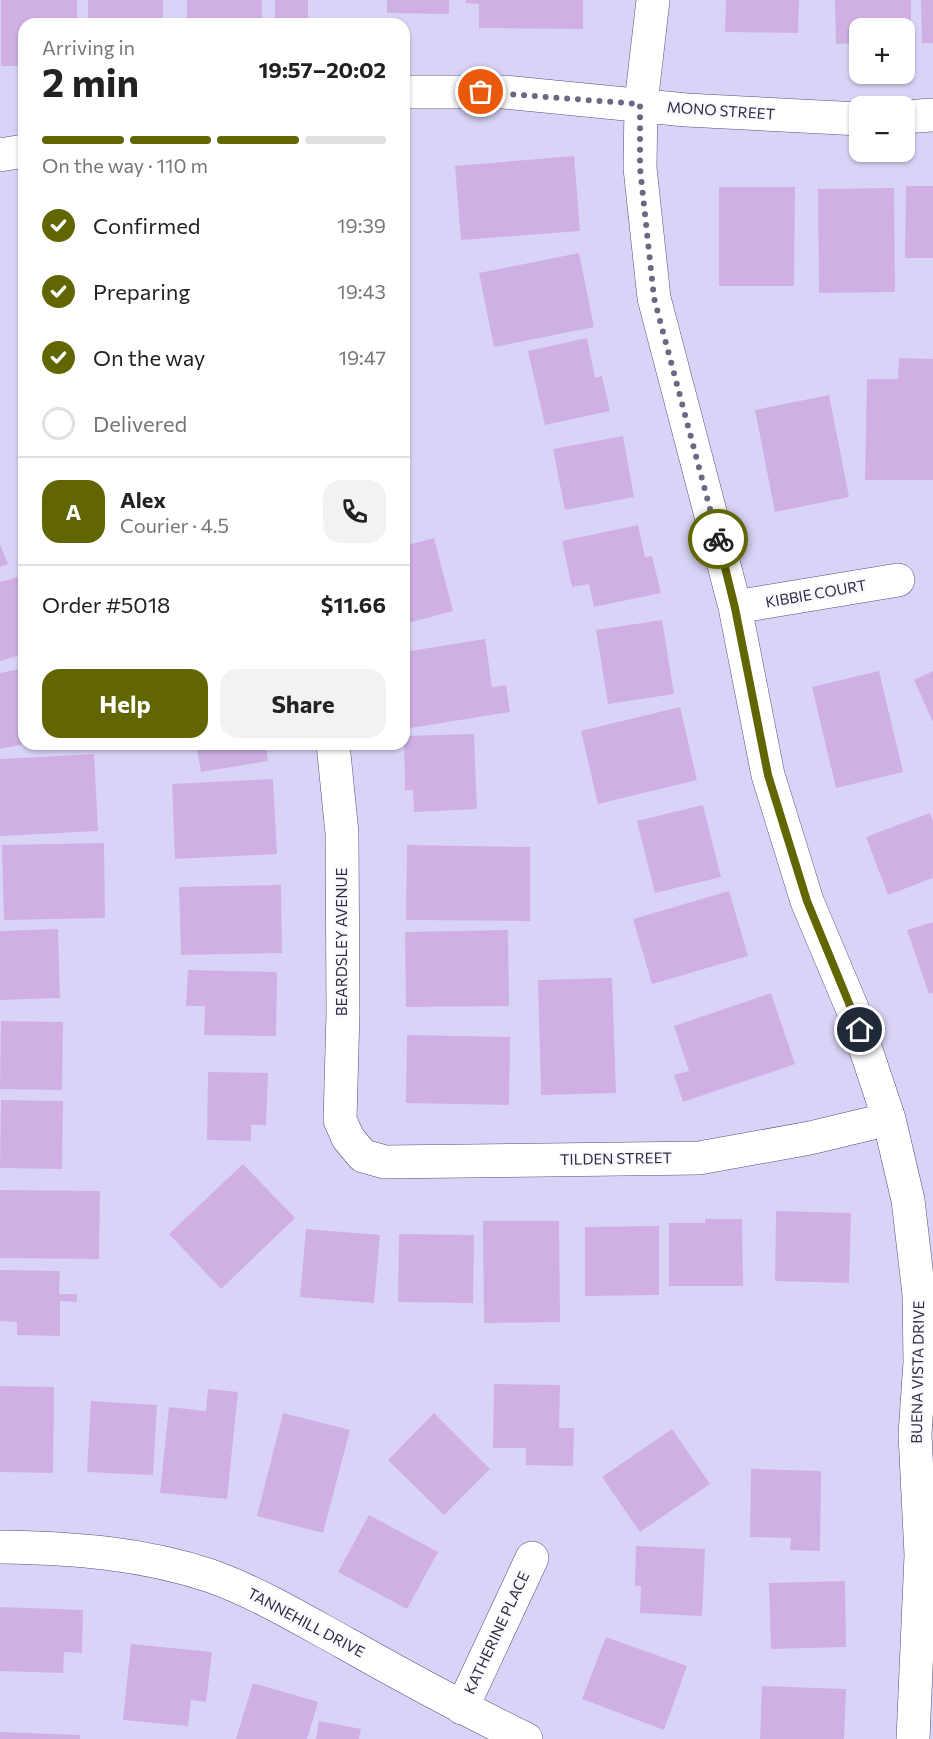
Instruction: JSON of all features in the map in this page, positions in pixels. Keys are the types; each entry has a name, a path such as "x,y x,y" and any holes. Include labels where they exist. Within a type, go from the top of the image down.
{"street":[{"name":"BUENA VISTA DRIVE","path":"653,0 640,104 640,168 654,298 735,608 768,775 807,901 852,1008 890,1119 908,1200 919,1294 920,1362 915,1434 921,1555 913,1739"},
{"name":"MONO STREET","path":"410,92 504,92 686,110 849,118"},
{"path":"915,116 933,115"},
{"path":"0,155 18,152"},
{"name":"KIBBIE COURT","path":"735,608 898,580"},
{"name":"BEARDSLEY AVENUE","path":"334,750 342,833 343,1013 340,1120 348,1138"},
{"name":"TILDEN STREET","path":"348,1138 363,1156 385,1162 699,1158 810,1138 890,1119"},
{"name":"TANNEHILL DRIVE","path":"0,1547 66,1548 138,1557 211,1576 268,1600 462,1708 526,1739"},
{"name":"KATHERINE PLACE","path":"462,1708 532,1558"}],"building":[{"path":"1,0 77,0 77,18 18,18 18,66 1,66"},
{"path":"88,0 163,0 163,18 88,18"},
{"path":"187,0 262,0 262,18 187,18"},
{"path":"275,0 308,0 308,18 275,18"},
{"path":"387,0 449,0 449,14 387,13"},
{"path":"466,0 583,0 583,29 479,28 479,4 466,3"},
{"path":"726,0 799,0 798,33 725,32"},
{"path":"835,0 911,0 911,18 849,18 849,43 836,44"},
{"path":"921,0 933,0 933,43 922,43"},
{"path":"574,156 580,231 461,240 455,166"},
{"path":"906,186 933,186 933,258 905,258"},
{"path":"719,187 795,187 794,286 719,286"},
{"path":"894,188 895,292 819,293 818,189"},
{"path":"579,253 594,327 494,347 479,273"},
{"path":"587,338 595,378 602,376 610,411 545,425 528,351"},
{"path":"899,358 933,359 933,480 865,480 867,379 898,379"},
{"path":"829,395 849,497 775,512 755,410"},
{"path":"623,436 634,497 565,510 553,449"},
{"path":"638,525 645,557 652,556 661,593 594,607 589,584 572,587 562,541"},
{"path":"434,538 453,611 410,622 410,544"},
{"path":"0,544 8,564 0,567"},
{"path":"18,577 18,656 0,661 0,582"},
{"path":"662,620 674,694 608,704 596,630"},
{"path":"485,639 492,687 506,685 510,712 410,728 410,651"},
{"path":"18,669 18,745 0,749 0,673"},
{"path":"879,671 903,772 836,788 812,687"},
{"path":"933,671 933,722 914,680"},
{"path":"680,707 697,780 598,804 581,731"},
{"path":"474,734 477,809 414,812 413,790 405,790 404,750 410,750 410,736"},
{"path":"197,750 267,750 268,761 201,772"},
{"path":"94,754 98,831 0,836 0,759"},
{"path":"273,779 277,854 175,859 172,784"},
{"path":"703,805 721,877 655,893 637,821"},
{"path":"930,813 933,821 933,878 888,895 866,837"},
{"path":"104,843 105,918 4,920 2,845"},
{"path":"407,845 530,847 530,921 406,920"},
{"path":"281,885 282,953 181,955 179,887"},
{"path":"729,891 748,956 652,984 633,919"},
{"path":"933,922 933,993 929,994 907,930"},
{"path":"58,929 60,998 0,1000 0,931"},
{"path":"508,930 509,1006 406,1007 405,932"},
{"path":"188,970 277,972 276,1036 204,1035 205,1006 186,1006"},
{"path":"612,978 616,1093 541,1095 538,980"},
{"path":"771,993 795,1064 683,1102 674,1075 689,1071 674,1026"},
{"path":"1,1021 63,1022 62,1090 0,1089"},
{"path":"407,1035 510,1037 509,1105 406,1103"},
{"path":"208,1072 268,1073 266,1125 251,1125 251,1141 207,1140"},
{"path":"1,1100 63,1101 62,1169 0,1168"},
{"path":"243,1164 295,1218 221,1289 169,1234"},
{"path":"0,1190 100,1191 99,1259 0,1258"},
{"path":"776,1211 851,1213 849,1283 775,1281"},
{"path":"705,1219 742,1219 743,1286 669,1286 669,1223 705,1223"},
{"path":"483,1221 559,1221 560,1322 484,1323"},
{"path":"659,1226 659,1295 585,1296 585,1227"},
{"path":"306,1229 380,1235 374,1303 300,1297"},
{"path":"399,1234 474,1235 473,1303 398,1302"},
{"path":"0,1270 60,1271 59,1294 77,1294 77,1302 60,1301 60,1336 17,1335 17,1322 0,1321"},
{"path":"494,1384 560,1385 559,1428 574,1428 573,1466 526,1465 526,1448 493,1448"},
{"path":"0,1386 54,1387 53,1473 0,1472"},
{"path":"208,1389 238,1392 227,1499 160,1493 169,1407 206,1411"},
{"path":"91,1401 157,1405 153,1475 87,1472"},
{"path":"283,1413 350,1430 323,1533 257,1516"},
{"path":"434,1413 490,1469 444,1515 388,1460"},
{"path":"672,1429 710,1484 640,1532 602,1477"},
{"path":"751,1469 821,1471 820,1551 790,1550 791,1538 750,1537"},
{"path":"369,1515 438,1552 407,1609 338,1572"},
{"path":"636,1546 705,1549 702,1616 640,1613 641,1586 635,1586"},
{"path":"845,1581 846,1647 771,1649 769,1583"},
{"path":"0,1607 83,1610 82,1653 64,1652 63,1673 0,1671"},
{"path":"606,1637 687,1666 664,1730 582,1699"},
{"path":"131,1644 212,1652 206,1702 191,1700 188,1726 123,1720"},
{"path":"253,1683 318,1702 307,1739 236,1739"},
{"path":"762,1686 846,1689 844,1739 760,1739"},
{"path":"319,1721 361,1729 359,1739 316,1739"},
{"path":"0,1732 80,1735 80,1739 0,1739"}],"way so far":[{"path":"481,92 640,104 640,168 654,298 718,539"}],"route":[{"path":"718,539 735,608 768,775 807,901 860,1030"}]}
